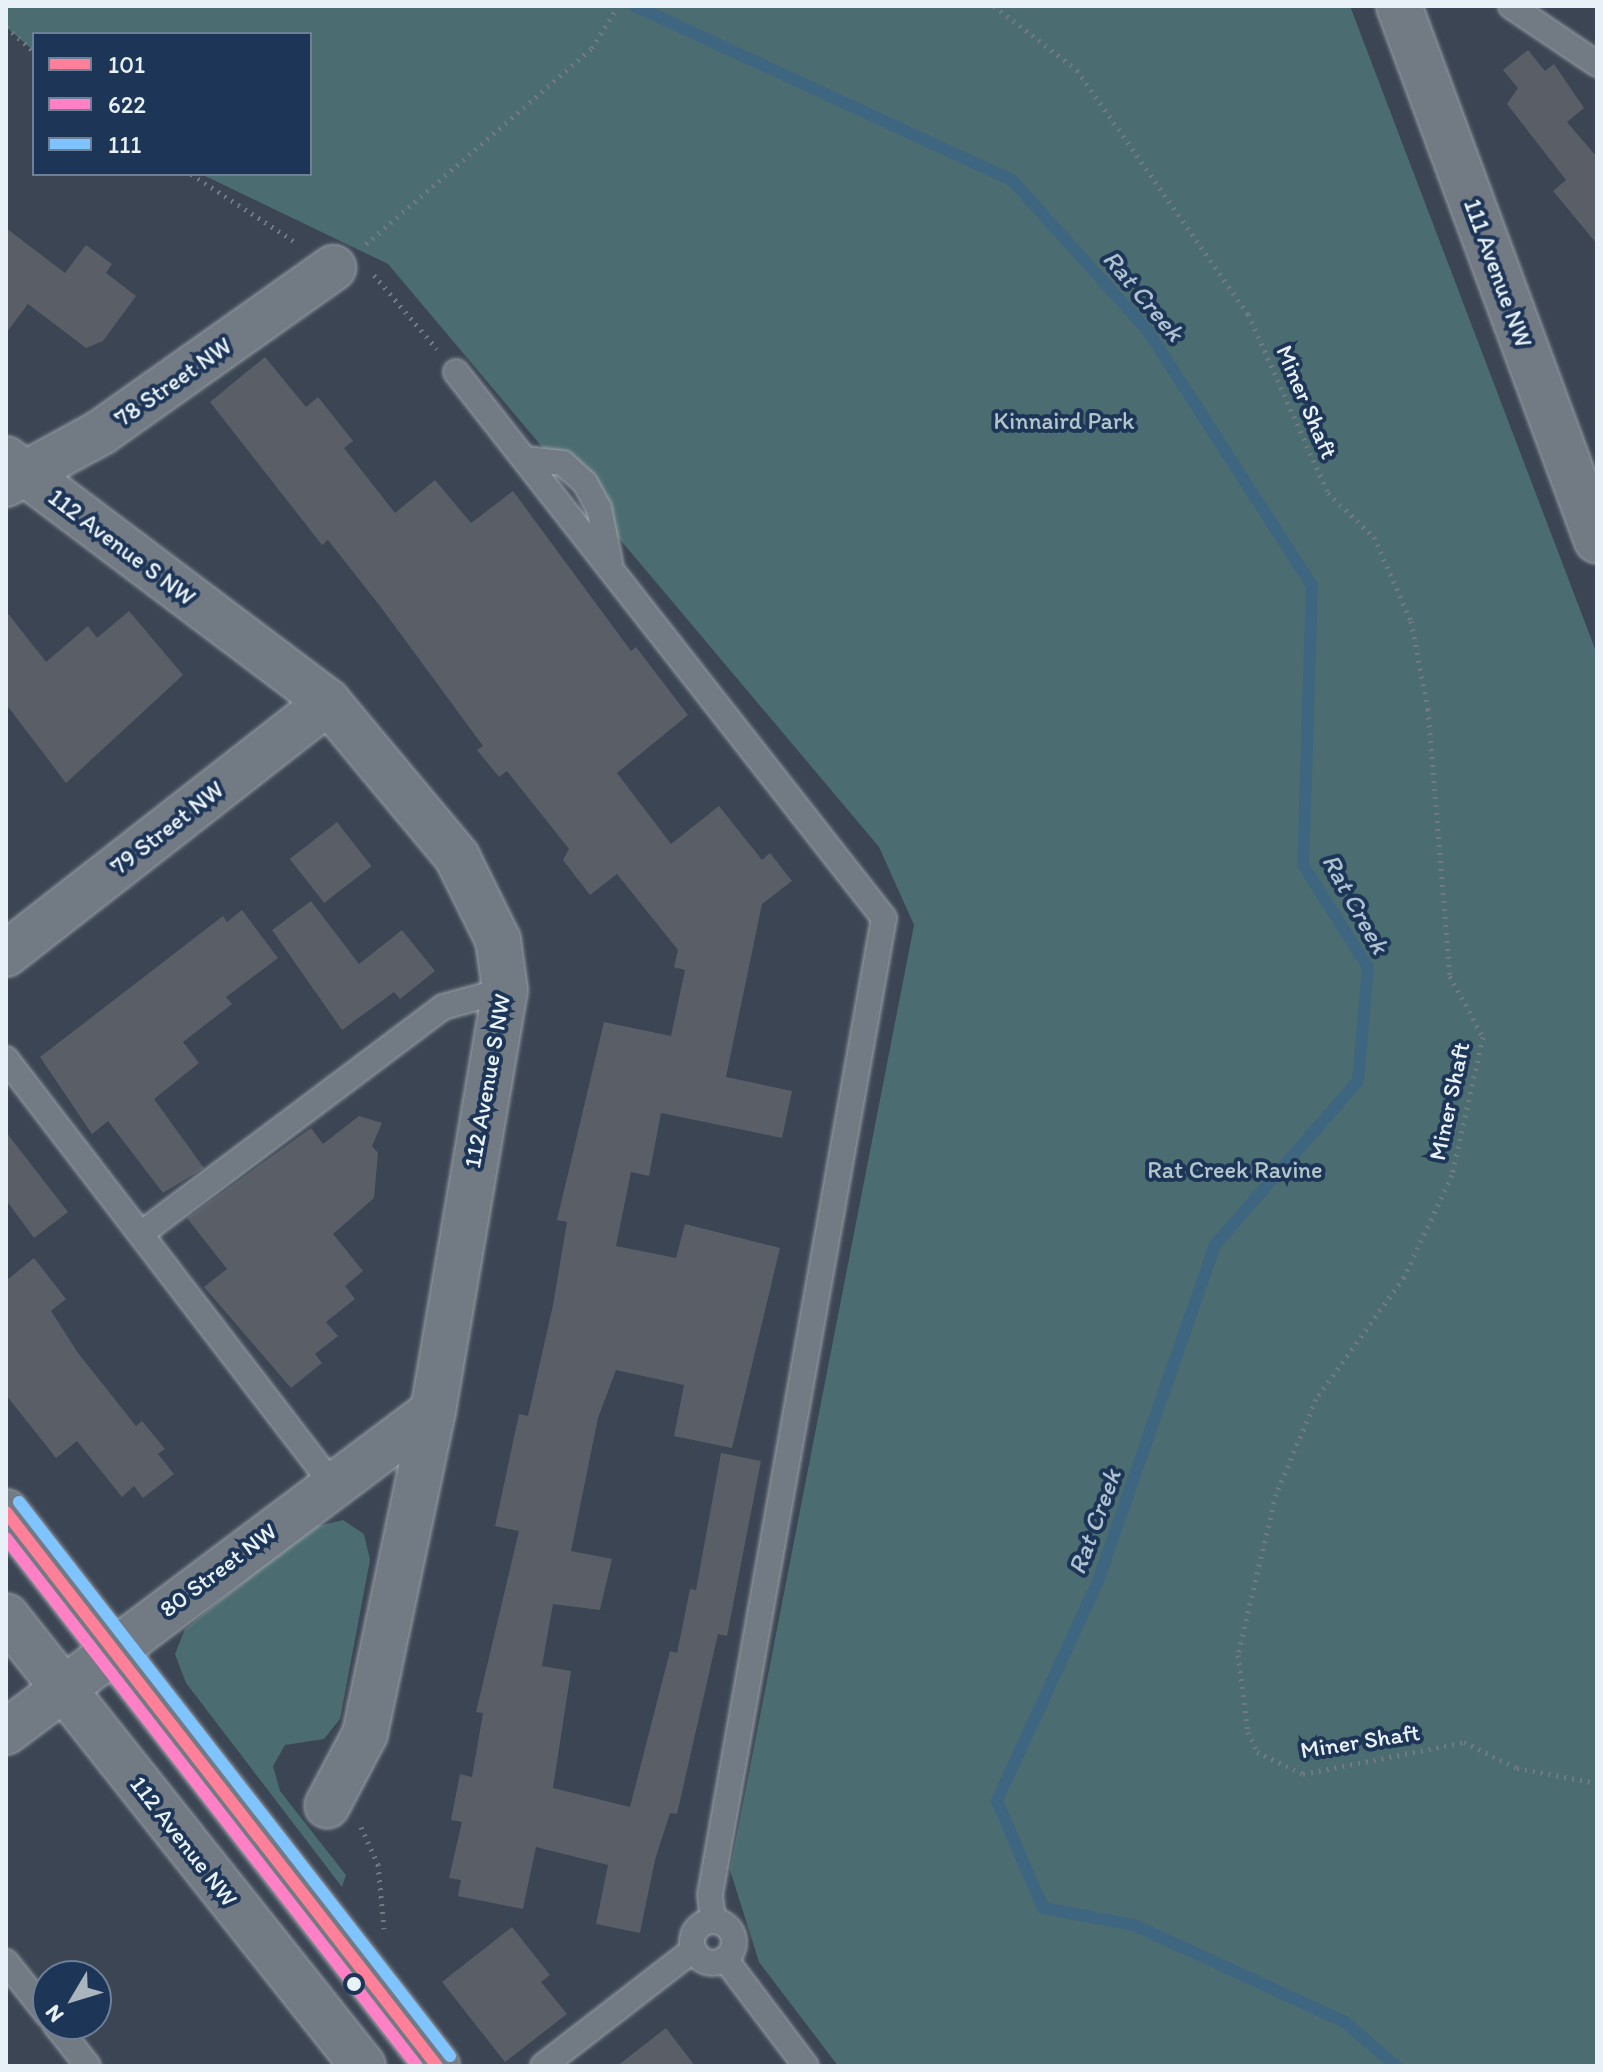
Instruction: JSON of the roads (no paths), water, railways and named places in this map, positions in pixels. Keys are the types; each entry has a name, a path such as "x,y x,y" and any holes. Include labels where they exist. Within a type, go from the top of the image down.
{"street":[{"name":"111 Avenue NW","path":"1399,6 1597,541"},
{"name":"78 Street NW","path":"13,473 100,433 333,268"},
{"name":"112 Avenue S NW","path":"13,473 328,702 476,884 498,940 505,990 433,1411 365,1734 333,1797"},
{"name":"79 Street NW","path":"6,954 328,702"},
{"name":"80 Street NW","path":"6,1732 433,1411"},
{"path":"6,1512 437,2066"},
{"name":"112 Avenue NW","path":"6,1616 363,2066"}],"lane":[{"path":"1511,6 1597,64"},
{"path":"456,372 884,918 710,1895 713,1920 734,1937 725,1959"},
{"path":"142,1233 443,1007 505,990"},
{"path":"6,1059 333,1485"},
{"path":"543,2066 693,1950 695,1930 713,1920"},
{"path":"693,1950 708,1962 725,1959"},
{"path":"725,1959 806,2066"},
{"path":"6,1962 32,1995"},
{"path":"68,2040 88,2066"}],"waterway":[{"name":"Rat Creek","path":"635,6 1012,180 1148,331 1312,585 1303,865 1368,967 1358,1081 1215,1245 1098,1581 997,1801 1043,1908 1134,1925 1345,2022 1396,2066"}],"park label":[{"name":"Kinnaird Park","path":"1064,421"},
{"name":"Rat Creek Ravine","path":"1235,1170"}]}
